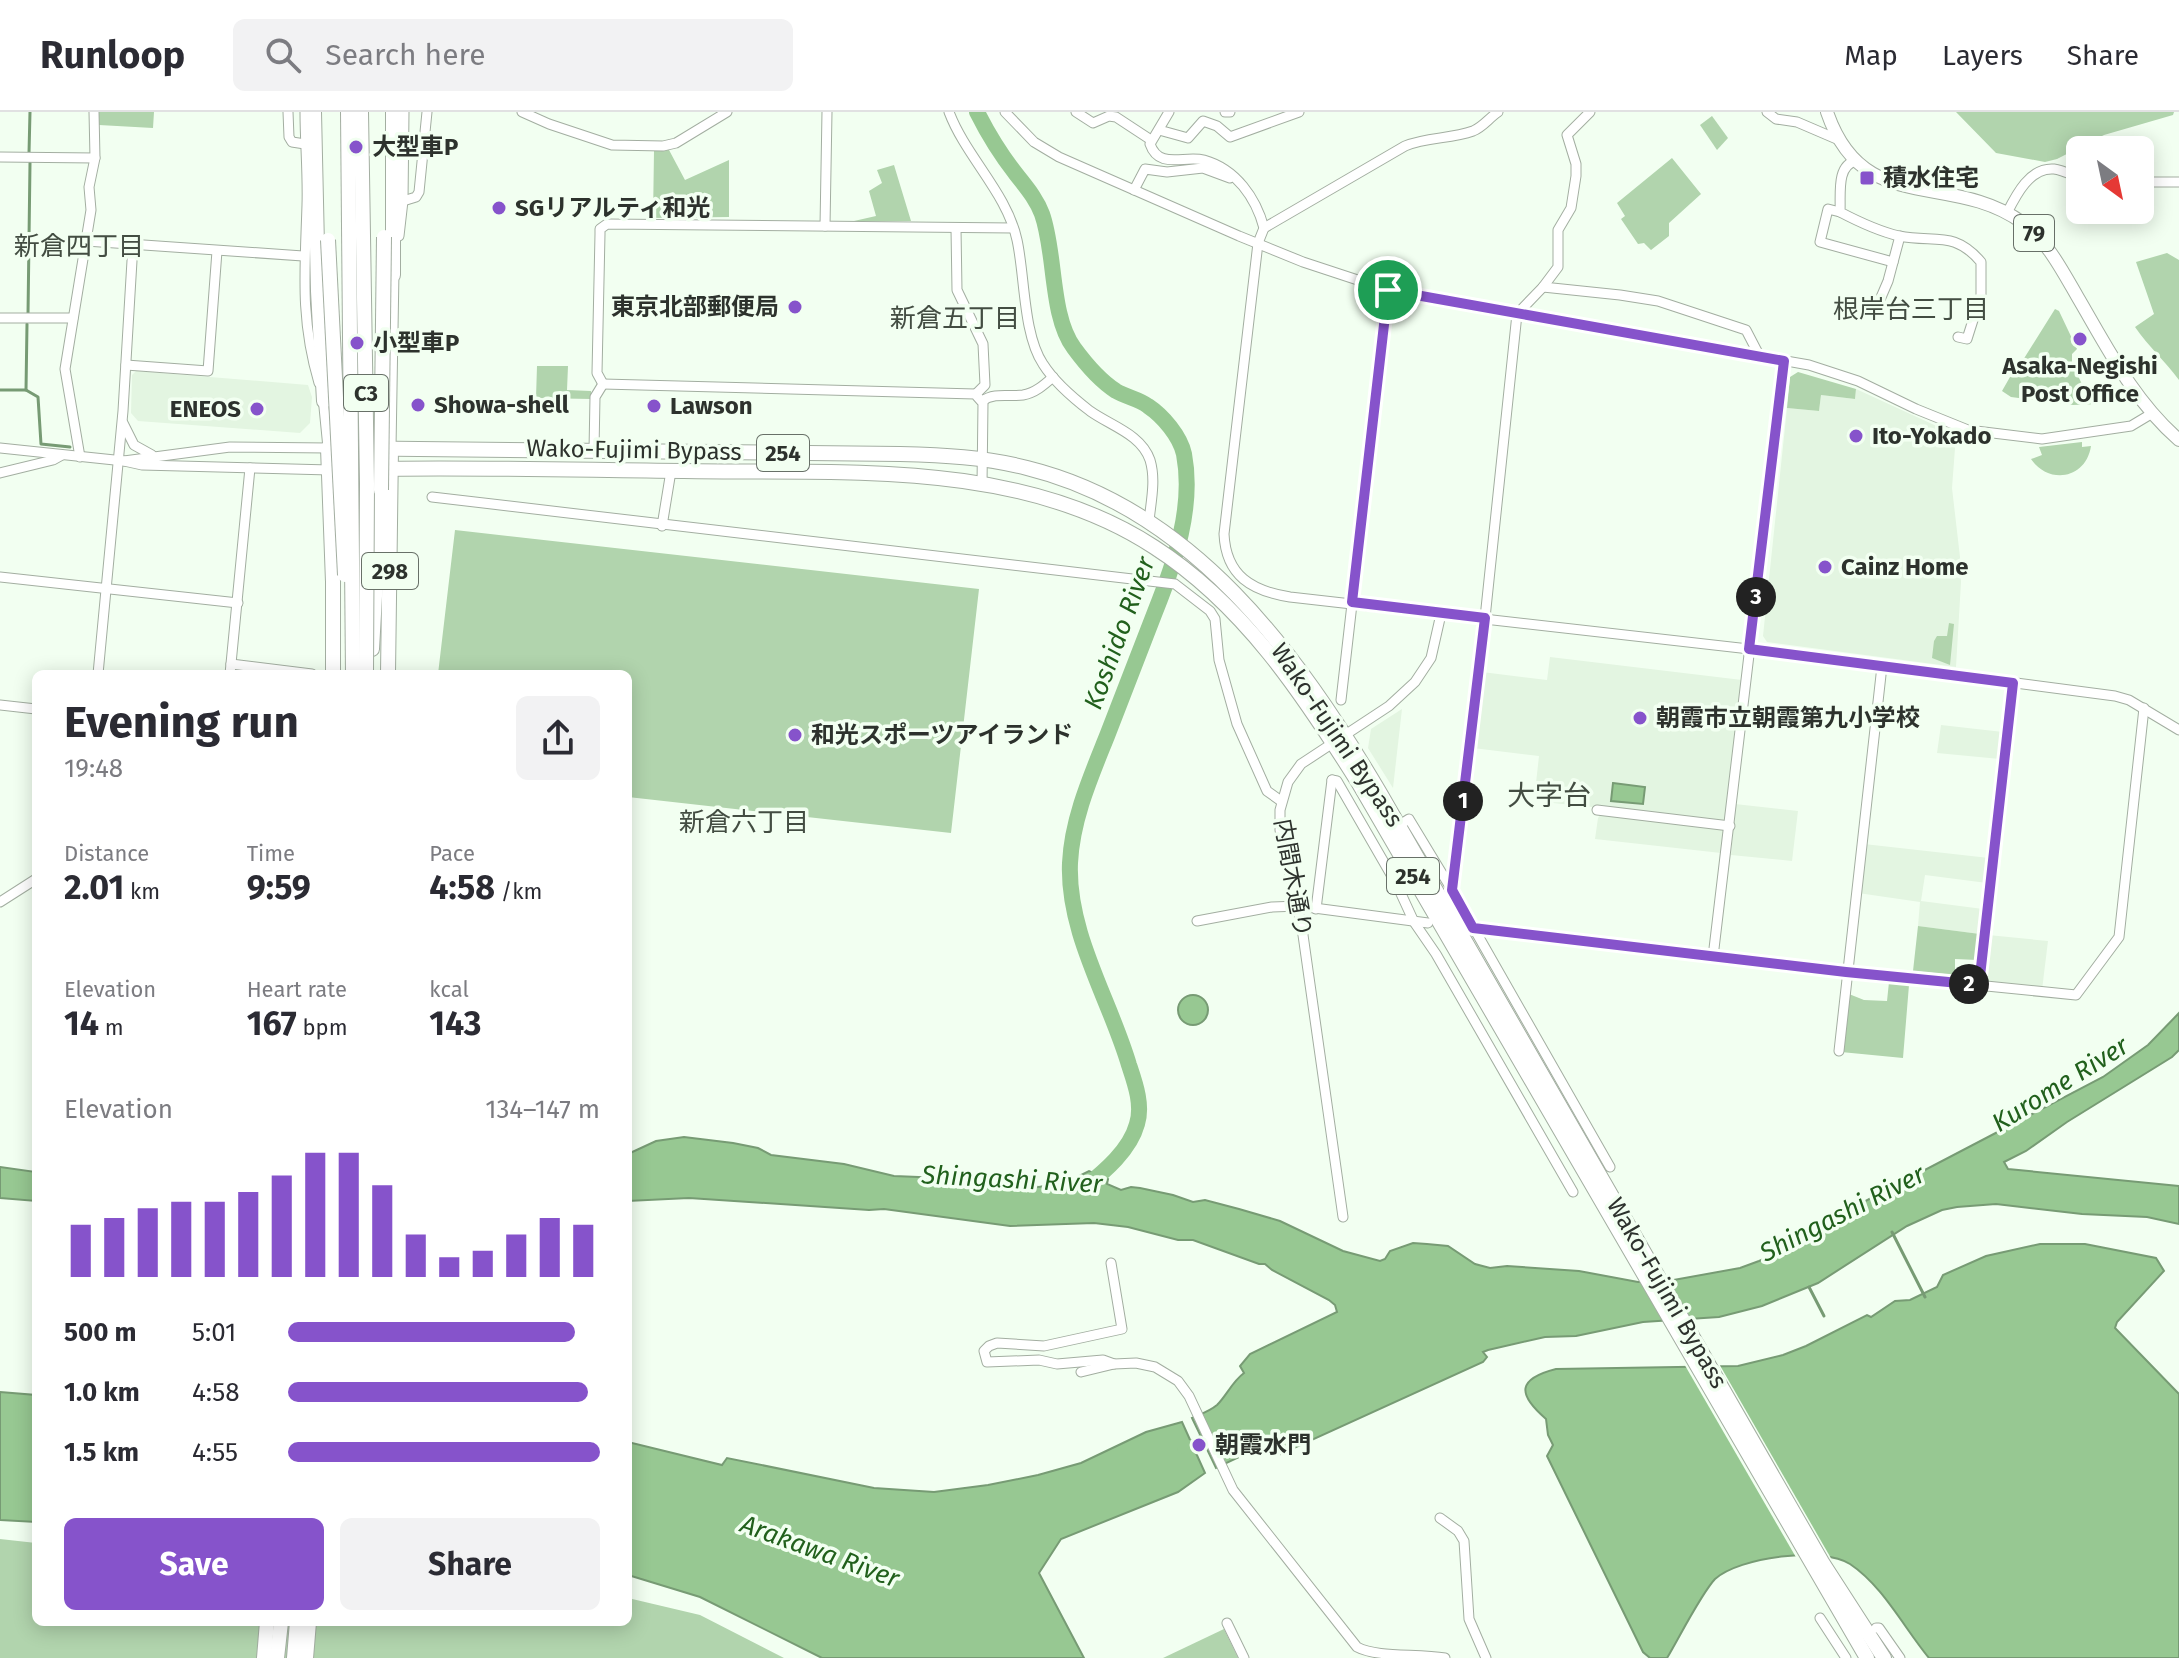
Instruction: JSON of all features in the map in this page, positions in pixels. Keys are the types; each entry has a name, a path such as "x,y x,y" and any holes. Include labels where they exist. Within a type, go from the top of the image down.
{"highway":[{"path":"314,112 324,401"},
{"name":"C3","path":"348,112 361,670"},
{"name":"C3","path":"361,112 367,483 361,670"},
{"path":"393,112 393,275"},
{"path":"361,670 382,463 384,237"},
{"path":"328,240 339,495 361,670"},
{"name":"Wako-Fujimi Bypass","path":"328,448 900,454 982,459 1075,483 1110,498 1155,524 1221,579 1303,676 1368,798 1615,1214"},
{"name":"298","path":"328,448 333,670"},
{"path":"333,582 354,514 363,469 374,448"},
{"name":"298","path":"388,670 391,448"},
{"name":"Wako-Fujimi Bypass","path":"330,470 671,471 896,476 982,485 1047,498 1082,510 1156,547 1183,566 1220,598 1254,634 1338,739 1398,826 1867,1658"},
{"path":"381,670 386,542 390,527"},
{"name":"Wako-Fujimi Bypass","path":"1815,1561 1884,1658"},
{"path":"264,1658 267,1626"},
{"path":"277,1658 281,1626"},
{"path":"294,1658 297,1626"},
{"path":"306,1658 309,1626"}],"main road":[{"name":"79","path":"1827,112 1839,140 1868,172 1892,184 1976,199 2007,213 2030,229 2053,257 2124,377 2151,414 2179,440"}],"street":[{"path":"80,457 65,369 91,210 89,187 95,158 94,112"},
{"path":"288,112 289,137 292,142 305,144"},
{"path":"121,460 230,447 328,448 324,401 308,346 303,256 307,196 305,112"},
{"path":"391,448 393,275 403,201 404,112"},
{"path":"403,201 416,197 419,192 427,112"},
{"path":"522,112 607,143 663,146 676,143 727,112"},
{"path":"825,226 827,112"},
{"path":"949,112 956,130 1000,199 1017,238 1032,339 1041,362 1092,412 1138,440 1149,459 1155,524"},
{"path":"1005,112 1038,146 1303,262 1388,290 1809,365 1858,381 1968,430 2042,439 2131,426 2151,414"},
{"path":"1076,112 1093,123 1109,116 1116,117 1151,140"},
{"path":"1169,112 1151,140 1151,149 1159,158 1202,159 1218,166 1255,201 1264,228 1258,243 1224,534 1226,548 1236,571 1258,589 1290,597 1749,649 2120,697 2179,730"},
{"path":"1159,130 1188,138 1203,121 1217,126 1230,137 1299,112"},
{"path":"1264,228 1405,146 1423,139 1477,129 1498,112"},
{"path":"1452,890 1517,314 1558,267 1558,230 1571,208 1574,195 1576,164 1567,135 1590,112"},
{"path":"1767,112 1776,119 1797,122 1839,140"},
{"path":"0,157 95,158"},
{"path":"1840,212 1843,168 1856,161"},
{"path":"1134,190 1145,169 1167,172 1203,168 1237,181"},
{"path":"2007,213 2027,180 2053,169 2066,173"},
{"path":"2154,182 2179,182"},
{"path":"1893,262 1820,242 1828,209 1900,236 1959,241 1981,262 1981,295 1967,339 1958,337"},
{"path":"603,384 597,373 600,234 603,226 614,223 1013,228"},
{"path":"956,229 957,290 980,334 985,356 985,385 979,398 982,485"},
{"path":"1876,309 1900,236"},
{"path":"86,241 303,256"},
{"path":"98,670 121,460 133,244"},
{"path":"126,365 208,371 217,251"},
{"path":"1543,287 1658,301 1746,330 1759,355"},
{"path":"1341,700 1388,290"},
{"path":"0,318 73,318"},
{"path":"1713,957 1784,361"},
{"path":"603,384 979,398 1033,392 1053,377"},
{"path":"594,450 595,397 603,384"},
{"path":"122,420 136,447 158,455"},
{"path":"0,448 121,460 142,465 330,470"},
{"path":"0,473 62,455"},
{"path":"231,669 250,468"},
{"path":"662,526 671,471"},
{"path":"432,497 1175,584 1210,611 1215,619 1219,660 1237,724 1267,791 1281,801"},
{"path":"0,577 238,603"},
{"name":"内間木通り","path":"1343,1214 1299,906 1280,830 1281,801 1288,782 1301,764 1389,706 1415,682 1431,658 1441,614"},
{"path":"1839,1051 1882,666"},
{"path":"1979,985 2013,683"},
{"path":"0,705 32,709"},
{"path":"1473,928 1846,972 2076,995 2119,937 2144,708"},
{"path":"1316,909 1332,780 1337,781 1397,885 1414,922 1573,1192"},
{"path":"1597,810 1730,826"},
{"path":"1398,826 1409,819 1610,1167"},
{"path":"0,902 32,882"},
{"path":"1197,921 1272,907 1299,906 1428,923"},
{"path":"1111,1263 1122,1329 1044,1346 997,1343 984,1351 987,1362 1039,1360 1057,1364 1103,1360 1114,1364"},
{"path":"1081,1372 1114,1364 1147,1364 1165,1371 1178,1381 1197,1413 1233,1490 1355,1645 1376,1657 1424,1654 1445,1658"},
{"path":"1440,1518 1456,1529 1464,1541 1468,1616 1486,1658"},
{"path":"1820,1618 1845,1652"},
{"path":"1227,1623 1244,1658"},
{"path":"1876,1628 1900,1658"}],"shaded area":[{"path":"98,112 154,112 153,128 99,125"},
{"path":"1956,112 2174,112 2173,115 2102,136 2066,136 2066,154 2045,162 1996,153"},
{"path":"1712,116 1728,138 1717,150 1700,125"},
{"path":"669,150 685,180 729,160 729,217 653,218 654,151"},
{"path":"1672,158 1701,194 1669,223 1669,236 1651,250 1644,243 1638,244 1621,219 1625,216 1617,203"},
{"path":"894,165 911,221 854,221 876,216 869,191 882,183 877,170"},
{"path":"2167,253 2179,260 2179,380 2135,327 2154,314 2136,262"},
{"path":"2055,309 2059,311 2077,349 2072,354 2072,363 2087,395 2097,395 2099,404 2073,405 2011,397 2002,391"},
{"path":"537,366 568,366 567,390 591,391 591,399 536,398"},
{"name":"ENEOS","path":"136,371 308,385 312,397 310,423 300,433 138,421 131,413 132,375"},
{"path":"1798,372 1856,389 1855,399 1821,395 1819,411 1787,408 1790,377"},
{"path":"1856,389 1956,435 1952,488 1961,582 1956,667 1767,642 1763,636 1787,408 1819,411 1821,395 1855,399"},
{"path":"2082,442 2082,447 2091,446 2088,457 2082,466 2066,475 2047,473 2031,459 2042,455 2039,447"},
{"name":"和光スポーツアイランド","path":"455,530 979,589 951,833 632,797 632,670 438,670"},
{"path":"1949,623 1954,624 1950,665 1932,658 1934,641 1937,636 1947,636"},
{"name":"朝霞市立朝霞第九小学校","path":"1550,657 1742,680 1726,821 1534,801 1539,756 1473,748 1482,672 1547,680"},
{"path":"1402,709 1393,788 1368,748 1371,729"},
{"path":"1941,725 2003,732 2000,759 1937,753"},
{"path":"1735,804 1798,811 1792,861 1731,855"},
{"path":"1601,814 1724,827 1721,853 1595,839"},
{"path":"1864,844 1989,858 1987,883 1925,875 1921,901 1983,909 1980,934 1918,926 1920,902 1858,893"},
{"path":"1918,926 1980,934 1977,960 1955,959 1955,975 1913,971"},
{"path":"1988,935 2048,941 2042,990 1988,983 1983,975"},
{"path":"1889,982 1909,985 1903,1058 1841,1052 1849,994 1864,1000 1887,1001"},
{"path":"0,1539 32,1543 32,1626 632,1626 632,1599 700,1615 784,1658 0,1658"},
{"path":"1224,1629 1238,1658 1163,1658"}],"water":[{"path":"1613,783 1645,787 1643,804 1611,801"},
{"path":"1193,995 1204,999 1208,1010 1204,1021 1193,1025 1182,1021 1178,1010 1182,999"},
{"path":"2179,1013 2179,1050 2172,1057 2004,1162 2008,1169 2179,1186 2179,1224 2147,1217 2082,1214 1996,1204 1942,1210 1907,1226 1818,1283 1762,1306 1719,1317 1643,1322 1576,1336 1545,1337 1488,1350 1483,1352 1487,1357 1483,1362 1281,1454 1275,1440 1216,1468 1192,1418 1221,1401 1244,1373 1240,1366 1250,1354 1337,1312 1329,1300 1265,1264 1193,1240 1178,1240 1128,1227 1094,1223 1010,1226 884,1209 689,1198 632,1201 632,1152 656,1141 684,1137 733,1143 758,1148 771,1155 844,1164 894,1176 943,1178 957,1184 988,1181 1039,1187 1069,1181 1089,1171 1108,1179 1107,1184 1121,1190 1140,1188 1193,1202 1205,1200 1239,1209 1280,1221 1343,1251 1380,1261 1390,1251 1413,1243 1448,1246 1475,1264 1490,1268 1507,1266 1579,1271 1638,1282 1668,1281 1740,1268 1792,1247 1804,1233 2103,1077 2148,1045"},
{"path":"0,1167 32,1171 32,1201 0,1198"},
{"path":"2040,1244 2085,1244 2156,1258 2164,1271 2115,1328 2179,1394 2179,1658 1929,1658 1862,1573 1837,1559 1802,1555 1761,1560 1727,1571 1709,1586 1667,1658 1650,1658 1643,1652 1547,1456 1553,1445 1546,1419 1526,1395 1528,1383 1556,1369 1738,1366 1783,1355 1867,1315 1871,1317 1895,1301 1910,1300 1937,1287 1943,1275 1986,1256"},
{"path":"0,1392 32,1395 32,1522 0,1520"},
{"name":"Arakawa River","path":"1182,1422 1205,1473 1178,1492 1061,1539 1039,1573 1084,1658 822,1658 700,1597 632,1576 632,1443 722,1465 727,1458 874,1488 934,1492 988,1485 1081,1463 1146,1432"}],"pier":[{"path":"1683,1362 1718,1362 1832,1560 1797,1559"}],"waterway":[{"path":"29,153 30,112"},
{"name":"Koshido River","path":"977,112 1042,214 1057,302 1066,335 1093,371 1110,387 1154,410 1165,421 1182,447 1186,474 1184,514 1176,554 1089,782 1078,814 1072,847 1071,889 1075,915 1091,966 1121,1041 1138,1094 1139,1109 1129,1143 1084,1188"},
{"path":"28,315 30,163"},
{"path":"26,390 27,324"},
{"path":"0,390 26,390 38,397 41,444 70,447"},
{"path":"1892,1232 1925,1297"},
{"path":"1809,1287 1824,1316"},
{"name":"Shingashi River","path":"1182,1449 1212,1434"}],"place":[{"name":"大型車P","path":"356,147"},
{"name":"積水住宅","path":"1867,178"},
{"name":"SGリアルティ和光","path":"499,208"},
{"name":"東京北部郵便局","path":"795,307"},
{"name":"Asaka-Negishi Post Office","path":"2080,339"},
{"name":"小型車P","path":"357,343"},
{"name":"Showa-shell","path":"418,405"},
{"name":"Lawson","path":"654,406"},
{"name":"ENEOS","path":"257,409"},
{"name":"Ito-Yokado","path":"1856,436"},
{"name":"Cainz Home","path":"1825,567"},
{"name":"朝霞市立朝霞第九小学校","path":"1640,718"},
{"name":"和光スポーツアイランド","path":"795,735"},
{"name":"朝霞水門","path":"1199,1445"}],"district":[{"name":"新倉四丁目","path":"79,246"},
{"name":"根岸台三丁目","path":"1911,309"},
{"name":"新倉五丁目","path":"955,318"},
{"name":"大字台","path":"1549,795"},
{"name":"新倉六丁目","path":"744,822"}],"route":[{"path":"1388,290 1784,361 1749,649 2013,683 1979,985 1473,928 1452,890 1485,618 1352,602 1388,290"}],"water label":[{"name":"Kurome River","path":"2060,1084"}]}
